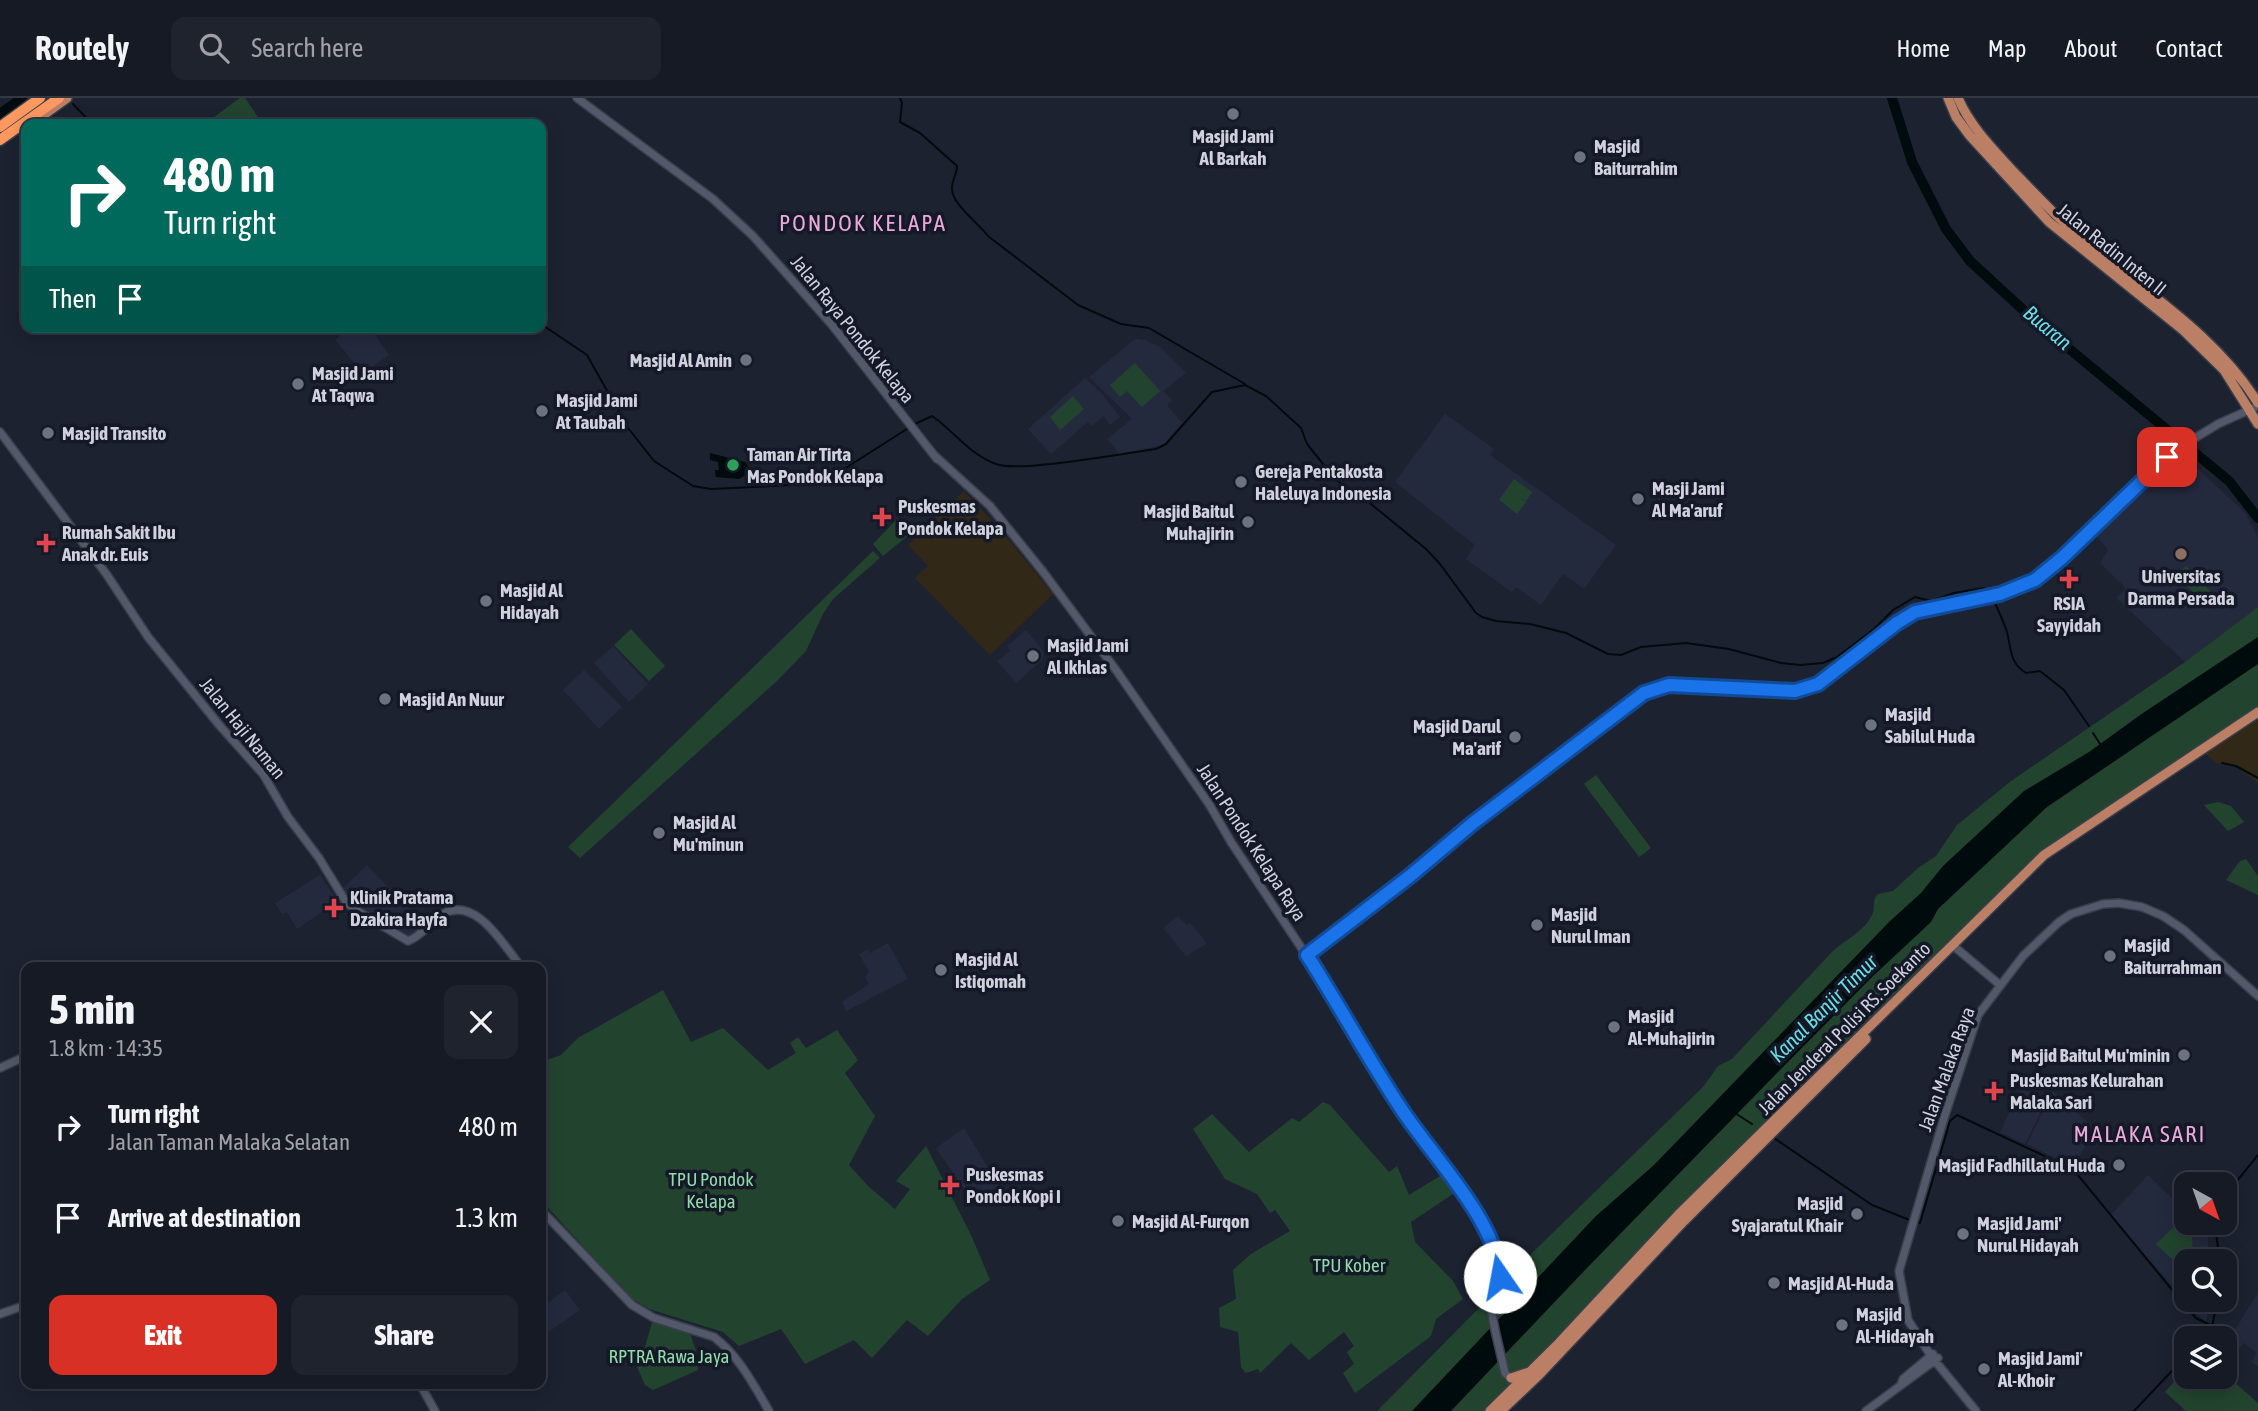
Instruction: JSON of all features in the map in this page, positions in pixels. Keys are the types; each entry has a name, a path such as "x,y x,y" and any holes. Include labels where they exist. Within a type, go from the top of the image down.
{"highway":[{"path":"0,127 40,98"},
{"path":"30,119 59,98"},
{"path":"0,140 21,125"}],"main road":[{"path":"38,119 67,98"},
{"name":"Jalan Radin Inten II","path":"1948,98 1956,117 1970,136 2043,215 2202,348 2230,376 2255,407"},
{"name":"Jalan Radin Inten II","path":"1958,98 1976,129 2043,203 2070,229 2170,309 2224,357 2244,381 2255,407 2258,424"},
{"path":"0,146 21,131"},
{"name":"Jalan Jenderal Polisi RS. Soekanto","path":"1512,1378 1535,1368 2044,855 2258,715"},
{"name":"Jalan Jenderal Polisi RS. Soekanto","path":"1501,1411 1530,1385 1689,1210 2051,856 2205,754 2258,715"},
{"path":"1490,1411 1512,1378"}],"street":[{"name":"Jalan Raya Pondok Kelapa","path":"577,98 713,199 753,236 832,326 947,472 991,510"},
{"path":"1307,955 1410,876 1479,818 1644,693 1669,685 1801,690 1828,678 1897,623 1915,612 2000,594 2035,580 2181,446 2255,407"},
{"name":"Jalan Haji Naman","path":"0,432 107,575 148,637 230,738 263,774 288,817 319,858 346,902 408,941 417,937 442,915 455,909 466,910 482,920 517,962"},
{"name":"Jalan Pondok Kelapa Raya","path":"991,510 1044,573 1116,670 1202,794 1307,955 1400,1107 1459,1188 1489,1235 1500,1277 1489,1292 1490,1301 1512,1378"},
{"name":"Jalan Malaka Raya","path":"1976,1411 1916,1334 1906,1315 1899,1271 1978,1015 2023,956 2064,918 2094,906 2119,903 2154,912 2185,930 2258,996"},
{"path":"1956,948 2000,985"},
{"path":"0,1068 21,1058"},
{"path":"546,1215 632,1304 654,1318 714,1337 720,1342 742,1365 769,1411"},
{"path":"0,1314 21,1307"},
{"path":"1866,1411 1901,1384 1907,1383 1935,1357"},
{"path":"1512,1378 1530,1385"},
{"path":"423,1389 435,1411"}],"shaded area":[{"path":"344,333 374,333 389,355 363,373 335,340"},
{"path":"1135,339 1160,347 1186,373 1163,391 1172,400 1167,405 1182,423 1163,445 1120,454 1107,439 1132,419 1089,377"},
{"path":"1085,378 1120,417 1110,425 1104,416 1092,426 1088,422 1051,454 1028,429"},
{"path":"1445,414 1494,449 1490,455 1616,545 1584,589 1563,574 1541,605 1516,587 1512,592 1466,559 1475,545 1395,482"},
{"name":"Universitas Darma Persada","path":"2177,449 2245,513 2258,537 2258,607 2185,662 2116,598 2126,588 2100,563 2108,550 2091,530"},
{"path":"964,491 1053,594 990,655 915,578 928,566 908,545"},
{"path":"1026,630 1044,652 1042,660 1016,683 997,661 1010,651 1007,646"},
{"path":"613,646 648,684 629,702 594,663"},
{"path":"584,670 622,707 599,729 563,690"},
{"path":"2258,717 2258,783 2236,767 2217,763 2205,754"},
{"path":"367,865 425,925 419,934 403,937 345,899 342,889"},
{"path":"320,875 338,901 297,929 287,912 282,914 275,903"},
{"path":"1178,916 1187,925 1190,923 1206,944 1186,956 1163,928"},
{"path":"888,943 908,979 846,1011 842,1002 869,984 865,977 869,971 859,954 867,950 870,953"},
{"path":"2021,1088 2046,1101 2025,1144 2000,1132"},
{"path":"2053,1091 2095,1129 2073,1167 2027,1144"},
{"path":"964,1128 999,1186 973,1201 936,1148"},
{"path":"2148,1175 2174,1200 2174,1236 2208,1236 2208,1249 2174,1249 2174,1288 2111,1215"},
{"path":"565,1290 580,1310 546,1334 546,1304"},
{"path":"2258,1293 2258,1366 2251,1362 2257,1353 2244,1343 2237,1349 2237,1326"},
{"path":"2194,1312 2208,1312 2206,1321"}],"green space":[{"path":"240,98 245,98 258,117 221,119 214,117"},
{"path":"1135,363 1160,391 1142,407 1127,391 1120,397 1110,385"},
{"path":"1073,396 1084,409 1060,430 1050,417"},
{"path":"1514,479 1532,492 1526,501 1519,497 1526,502 1517,514 1499,500"},
{"path":"898,518 910,534 883,556 873,544"},
{"path":"873,551 880,558 833,599 806,651 777,681 580,858 568,847"},
{"path":"2186,566 2215,596 2204,603 2176,575"},
{"path":"2258,607 2258,712 2044,855 1490,1411 1377,1411 1489,1298 1493,1286 1503,1281 1703,1087 1718,1066 1732,1059 1831,953 1864,926 1872,915 1878,894 1893,891 1936,856 1957,825 2011,781 2185,662"},
{"path":"631,629 665,666 649,681 614,645"},
{"path":"1596,775 1651,848 1639,857 1584,784"},
{"path":"2218,802 2231,806 2244,822 2228,831 2204,805"},
{"path":"2246,859 2258,876 2258,895 2226,880 2240,861"},
{"name":"TPU Pondok Kelapa","path":"663,990 691,1042 723,1028 768,1070 796,1053 790,1043 798,1037 806,1048 837,1030 858,1060 845,1073 875,1116 849,1165 895,1209 910,1189 896,1181 926,1146 972,1237 990,1280 962,1299 928,1336 907,1320 872,1358 854,1340 805,1364 781,1329 739,1346 723,1332 649,1309 629,1297 546,1206 546,1060 561,1055 578,1038"},
{"name":"TPU Kober","path":"1323,1102 1330,1105 1389,1172 1397,1166 1409,1195 1440,1176 1449,1180 1456,1192 1411,1222 1415,1242 1453,1281 1463,1299 1436,1319 1431,1336 1355,1393 1343,1373 1354,1364 1347,1352 1354,1346 1344,1332 1309,1360 1291,1343 1260,1373 1258,1369 1246,1373 1241,1367 1238,1332 1220,1327 1219,1308 1236,1299 1233,1270 1251,1254 1290,1231 1275,1210 1270,1213 1257,1194 1225,1179 1193,1129 1212,1114 1249,1152 1292,1118 1299,1122"},
{"path":"2174,1227 2174,1236 2192,1236 2193,1249 2174,1249 2174,1261 2156,1244"},
{"name":"RPTRA Rawa Jaya","path":"652,1323 687,1324 697,1354 698,1370 653,1390 645,1385 634,1360 644,1350"},
{"path":"2174,1382 2174,1389 2237,1389 2237,1384 2258,1403 2258,1411 2186,1411 2165,1392"}],"water":[{"name":"Taman Air Tirta Mas Pondok Kelapa","path":"710,453 745,462 749,473 739,479 716,477 718,462 710,460"},
{"name":"Kanal Banjir Timur","path":"2258,637 2258,664 2047,807 1938,909 1931,922 1777,1073 1451,1411 1412,1411 1596,1216 1654,1165 1890,921 1921,893 1943,866 2024,791 2089,752"}],"waterway":[{"path":"0,114 22,98"},
{"path":"900,98 900,122 920,133 957,166 952,185 953,194 961,207 988,236 1078,305 1121,324 1149,328 1245,384"},
{"name":"Buaran","path":"1892,98 1912,162 1946,229 1970,261 2032,318 2229,481 2258,518"},
{"path":"73,104 87,119"},
{"path":"546,327 587,355 628,428 654,461 693,486 711,489 792,485 830,478 910,427"},
{"path":"915,424 932,416 970,448 996,464 1026,466 1073,461 1156,449 1166,444 1212,392 1245,385 1266,396 1301,428 1307,444 1336,480 1360,495 1426,549 1476,613 1496,621 1530,624 1566,633 1608,654 1621,655 1641,647 1686,643 1729,649 1781,663 1823,663 1837,657 1874,629 1893,610 1915,597 1931,601 1954,593 1984,588 1990,593"},
{"path":"1993,598 2016,664 2026,673 2040,671 2064,690 2089,726"},
{"path":"2093,733 2100,744"},
{"path":"2222,763 2236,766 2258,778"},
{"path":"1735,1113 1752,1124"},
{"path":"1917,1222 1920,1223 1950,1121 1957,1115 2077,1174 2187,1308 2196,1318 2212,1326"},
{"path":"1774,1138 1872,1205 1912,1221"},
{"path":"2237,1181 2258,1155"},
{"path":"2216,1236 2218,1249"},
{"path":"2212,1326 2215,1312"},
{"path":"2134,1411 2174,1369"}],"place":[{"name":"Masjid Jami Al Barkah","path":"1233,114"},
{"name":"Masjid Baiturrahim","path":"1580,157"},
{"name":"Masjid Al Amin","path":"746,360"},
{"name":"Masjid Jami At Taqwa","path":"298,384"},
{"name":"Masjid Jami At Taubah","path":"542,411"},
{"name":"Masjid Transito","path":"48,433"},
{"name":"Taman Air Tirta Mas Pondok Kelapa","path":"733,465"},
{"name":"Gereja Pentakosta Haleluya Indonesia","path":"1241,482"},
{"name":"Masji Jami Al Ma'aruf","path":"1638,499"},
{"name":"Puskesmas Pondok Kelapa","path":"882,517"},
{"name":"Masjid Baitul Muhajirin","path":"1248,522"},
{"name":"Rumah Sakit Ibu Anak dr. Euis","path":"46,543"},
{"name":"Universitas Darma Persada","path":"2181,554"},
{"name":"RSIA Sayyidah","path":"2069,579"},
{"name":"Masjid Al Hidayah","path":"486,601"},
{"name":"Masjid Jami Al Ikhlas","path":"1033,656"},
{"name":"Masjid An Nuur","path":"385,699"},
{"name":"Masjid Sabilul Huda","path":"1871,725"},
{"name":"Masjid Darul Ma'arif","path":"1515,737"},
{"name":"Masjid Al Mu'minun","path":"659,833"},
{"name":"Klinik Pratama Dzakira Hayfa","path":"334,908"},
{"name":"Masjid Nurul Iman","path":"1537,925"},
{"name":"Masjid Baiturrahman","path":"2110,956"},
{"name":"Masjid Al Istiqomah","path":"941,970"},
{"name":"Masjid Al-Muhajirin","path":"1614,1027"},
{"name":"Masjid Baitul Mu'minin","path":"2184,1055"},
{"name":"Puskesmas Kelurahan Malaka Sari","path":"1994,1091"},
{"name":"Masjid Fadhillatul Huda","path":"2119,1165"},
{"name":"Puskesmas Pondok Kopi I","path":"950,1185"},
{"name":"Masjid Syajaratul Khair","path":"1857,1214"},
{"name":"Masjid Al-Furqon","path":"1118,1221"},
{"name":"Masjid Jami' Nurul Hidayah","path":"1963,1234"},
{"name":"Masjid Al-Huda","path":"1774,1283"},
{"name":"Masjid Al-Hidayah","path":"1842,1325"},
{"name":"Masjid Jami' Al-Khoir","path":"1984,1369"}],"district":[{"name":"PONDOK KELAPA","path":"863,223"},
{"name":"MALAKA SARI","path":"2140,1134"}],"route":[{"path":"1500,1277 1489,1235 1459,1188 1400,1107 1307,955 1410,876 1473,823 1644,693 1669,685 1795,691 1818,684 1915,612 2000,594 2035,580 2062,558 2167,457"}]}
